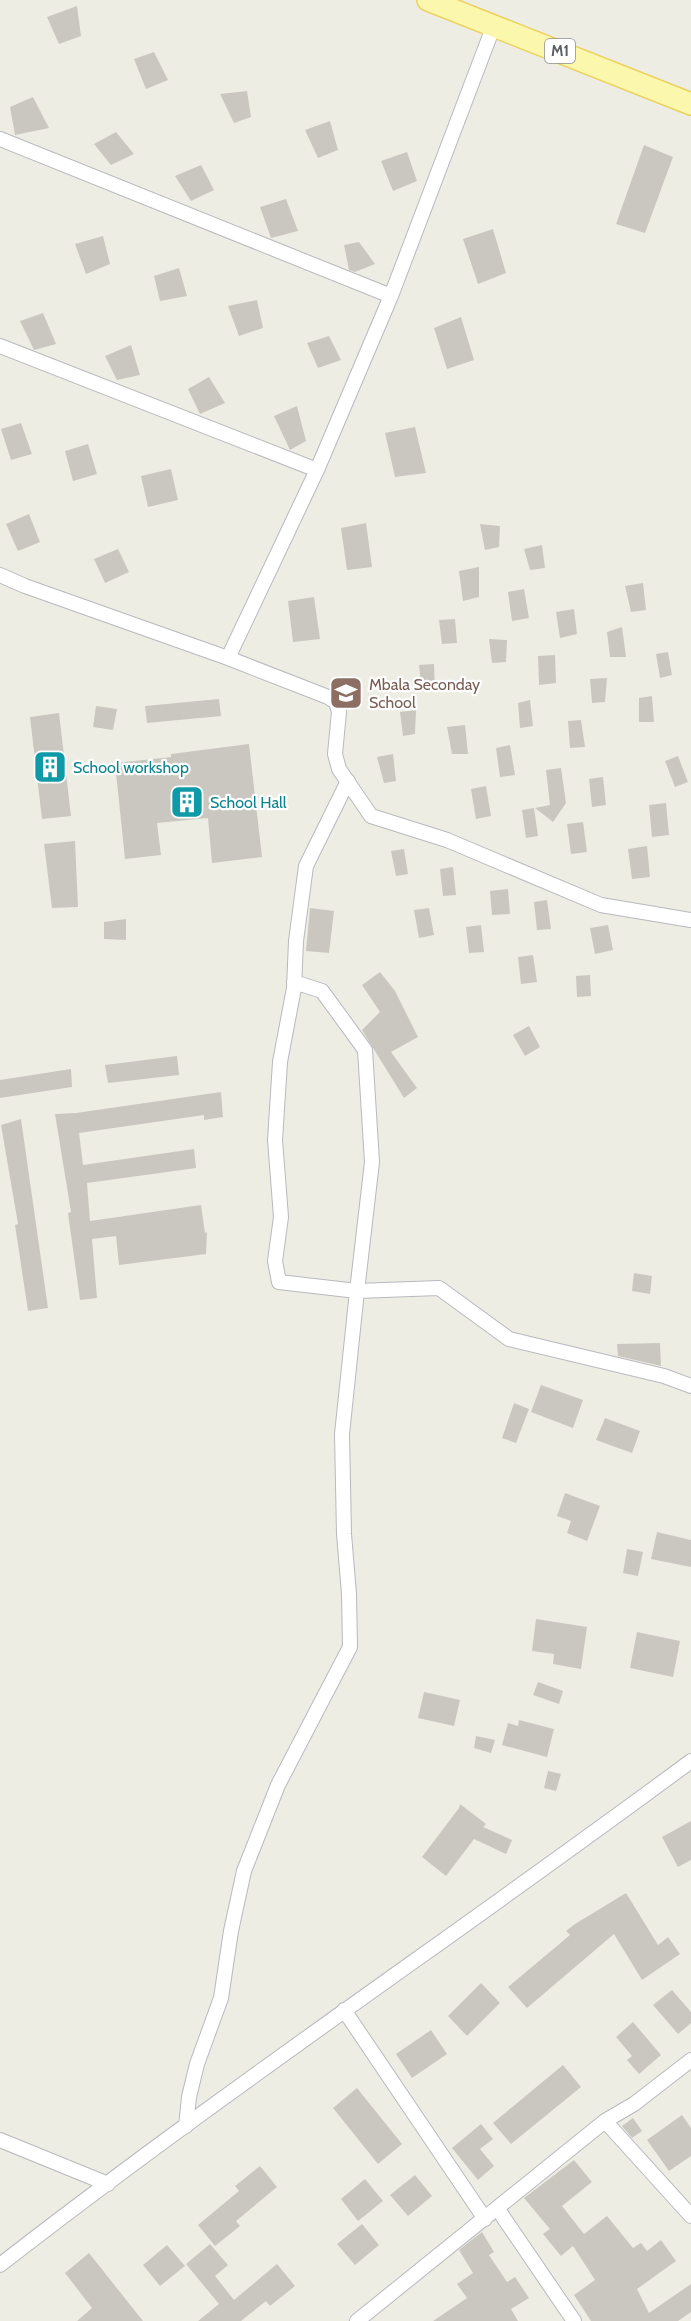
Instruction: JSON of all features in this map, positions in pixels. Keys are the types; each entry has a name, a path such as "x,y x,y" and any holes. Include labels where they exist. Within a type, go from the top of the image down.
{"main road":[{"name":"M1","path":"428,0 691,104"}],"street":[{"path":"228,658 317,470 391,296 494,25"},
{"path":"0,139 391,296"},
{"path":"0,346 317,470"},
{"path":"0,575 228,658 336,702 339,712 335,754 339,769 371,816 447,840 601,905 691,920"},
{"path":"348,782 306,866 296,941 294,982 280,1062 275,1140 280,1217 275,1261 279,1282 357,1291 439,1288 509,1339 664,1376 691,1386"},
{"path":"186,2126 189,2097 197,2064 221,1998 231,1931 244,1870 278,1785 350,1647 342,1434 372,1162 365,1050 322,991 294,982"},
{"path":"0,2265 344,2010 550,1865 691,1761"},
{"path":"344,2010 485,2219"},
{"path":"357,2321 605,2121 634,2104 691,2060"},
{"path":"605,2121 691,2216"},
{"path":"0,2140 108,2184"},
{"path":"497,2208 574,2321"}],"building":[{"path":"77,6 81,36 59,44 47,17"},
{"path":"154,52 168,80 146,89 134,59"},
{"path":"247,91 251,117 234,123 220,94"},
{"path":"33,97 49,128 15,135 10,107"},
{"path":"330,121 338,150 318,158 305,130"},
{"path":"116,132 134,154 111,165 94,144"},
{"path":"644,145 673,157 645,233 616,224"},
{"path":"407,152 417,181 393,191 381,161"},
{"path":"201,165 214,190 191,201 175,176"},
{"path":"286,199 298,231 271,238 260,207"},
{"path":"493,229 506,273 478,284 463,239"},
{"path":"103,236 110,264 86,274 75,244"},
{"path":"359,242 375,264 355,272 349,270 344,245"},
{"path":"179,268 187,296 160,301 154,276"},
{"path":"257,300 263,328 239,336 228,306"},
{"path":"43,313 56,344 34,350 20,321"},
{"path":"461,317 474,360 447,369 434,328"},
{"path":"329,336 341,360 318,368 307,343"},
{"path":"131,345 140,375 117,380 105,356"},
{"path":"209,377 225,403 200,414 188,389"},
{"path":"297,406 306,441 290,450 274,416"},
{"path":"21,423 32,454 11,460 1,429"},
{"path":"415,427 426,473 395,477 385,433"},
{"path":"88,444 97,474 73,481 65,451"},
{"path":"171,469 178,500 148,507 141,476"},
{"path":"29,514 40,542 18,551 6,524"},
{"path":"366,523 372,567 347,570 341,528"},
{"path":"480,524 500,526 499,547 485,550"},
{"path":"542,545 545,568 530,570 524,549"},
{"path":"118,549 129,572 105,583 94,559"},
{"path":"479,567 479,597 463,601 459,571"},
{"path":"643,583 646,610 631,612 625,586"},
{"path":"524,589 529,618 512,621 508,592"},
{"path":"314,597 320,639 293,642 288,601"},
{"path":"574,609 577,634 560,638 556,612"},
{"path":"455,619 457,643 442,644 439,620"},
{"path":"622,627 626,657 610,657 607,632"},
{"path":"489,639 507,640 506,662 492,663"},
{"path":"668,652 672,675 660,678 656,654"},
{"path":"555,655 556,683 539,685 538,656"},
{"path":"434,664 435,687 422,691 419,665"},
{"path":"607,678 605,702 592,703 590,679"},
{"path":"652,696 654,722 639,722 639,698"},
{"path":"219,699 221,716 147,723 145,706"},
{"path":"530,700 533,726 520,728 518,703"},
{"path":"96,706 117,709 113,730 93,727"},
{"path":"416,710 415,734 403,736 400,712"},
{"name":"School workshop","path":"59,713 71,816 42,819 30,717"},
{"path":"581,720 585,747 570,748 568,721"},
{"path":"465,725 468,754 452,754 447,727"},
{"name":"School Hall","path":"249,744 262,857 212,863 208,818 157,823 161,855 125,859 115,763 171,757 171,754"},
{"path":"510,745 515,775 500,777 496,748"},
{"path":"393,754 396,781 384,783 377,757"},
{"path":"678,756 688,782 675,787 665,761"},
{"path":"561,768 566,803 553,822 535,808 550,805 546,770"},
{"path":"603,777 606,805 592,807 589,779"},
{"path":"486,786 491,816 476,819 471,789"},
{"path":"666,803 669,835 652,837 649,805"},
{"path":"534,808 538,836 526,838 522,810"},
{"path":"583,822 587,852 571,854 567,824"},
{"path":"75,841 78,907 52,908 44,844"},
{"path":"647,846 650,877 632,879 628,849"},
{"path":"404,849 408,874 396,876 391,851"},
{"path":"453,867 456,895 443,896 440,869"},
{"path":"508,889 510,914 492,915 490,891"},
{"path":"547,900 551,929 537,930 534,902"},
{"path":"310,908 334,911 329,953 306,951"},
{"path":"429,908 434,935 419,938 414,910"},
{"path":"126,919 126,940 104,939 104,922"},
{"path":"481,925 484,952 469,953 466,927"},
{"path":"608,925 613,950 595,954 590,928"},
{"path":"533,955 537,982 521,984 518,957"},
{"path":"380,972 395,991 418,1037 391,1052 417,1088 404,1098 362,1030 380,1012 362,985"},
{"path":"590,975 591,996 577,997 576,976"},
{"path":"529,1026 540,1047 525,1056 513,1035"},
{"path":"177,1056 179,1075 108,1083 105,1065"},
{"path":"71,1069 72,1087 0,1098 0,1080"},
{"path":"221,1092 223,1117 204,1120 204,1115 79,1133 83,1165 194,1149 196,1168 87,1183 90,1221 201,1205 205,1233 207,1232 206,1254 119,1265 116,1236 92,1239 97,1298 80,1300 68,1213 71,1212 55,1114"},
{"path":"21,1119 48,1308 28,1311 15,1225 18,1224 1,1125"},
{"path":"634,1273 652,1276 650,1294 632,1291"},
{"path":"660,1343 661,1366 618,1356 617,1344"},
{"path":"541,1385 583,1400 573,1428 531,1412"},
{"path":"514,1403 529,1409 516,1443 502,1438"},
{"path":"605,1418 640,1431 632,1453 596,1440"},
{"path":"565,1493 600,1506 587,1541 567,1533 571,1521 557,1516"},
{"path":"657,1532 691,1540 691,1567 651,1559"},
{"path":"627,1549 643,1552 638,1576 623,1573"},
{"path":"536,1619 587,1627 581,1669 553,1664 554,1654 532,1651"},
{"path":"637,1632 680,1641 673,1677 630,1668"},
{"path":"538,1682 563,1691 559,1704 533,1695"},
{"path":"424,1692 460,1700 454,1726 418,1718"},
{"path":"519,1720 554,1729 547,1757 502,1745 508,1723 518,1726"},
{"path":"476,1736 495,1740 491,1753 474,1748"},
{"path":"548,1771 561,1774 556,1791 544,1788"},
{"path":"460,1804 486,1824 483,1827 512,1840 506,1854 474,1839 446,1876 422,1857"},
{"path":"691,1821 691,1860 678,1867 662,1837"},
{"path":"626,1893 658,1945 668,1937 680,1954 642,1980 614,1934 527,2008 508,1987 570,1935 566,1931"},
{"path":"481,1983 500,2003 467,2036 448,2016"},
{"path":"672,1990 691,2012 691,2023 678,2034 653,2005"},
{"path":"633,2022 661,2055 639,2074 627,2060 632,2056 616,2037"},
{"path":"431,2030 447,2054 412,2078 396,2054"},
{"path":"563,2065 581,2087 511,2144 493,2123"},
{"path":"357,2088 402,2144 378,2164 333,2108"},
{"path":"682,2115 691,2128 691,2156 669,2171 647,2140"},
{"path":"633,2118 642,2131 632,2138 622,2126"},
{"path":"481,2124 493,2139 480,2149 494,2166 478,2180 452,2148"},
{"path":"574,2160 592,2182 562,2206 584,2234 607,2216 633,2248 641,2243 647,2251 661,2240 676,2261 637,2289 649,2313 691,2284 691,2312 678,2321 591,2321 574,2295 595,2280 573,2246 561,2256 543,2234 550,2229 524,2198"},
{"path":"260,2166 277,2187 236,2221 240,2226 215,2246 198,2225 239,2191 235,2186"},
{"path":"415,2175 432,2196 408,2216 390,2195"},
{"path":"365,2179 383,2201 358,2221 341,2199"},
{"path":"362,2224 379,2245 355,2265 337,2244"},
{"path":"482,2232 494,2252 489,2255 507,2282 515,2277 529,2298 511,2309 518,2321 433,2321 467,2298 457,2284 473,2273 459,2250"},
{"path":"210,2244 228,2265 215,2276 234,2300 277,2264 295,2286 270,2306 266,2301 241,2321 198,2321 219,2304 186,2264"},
{"path":"167,2245 185,2266 160,2286 143,2265"},
{"path":"89,2253 143,2321 77,2321 92,2308 65,2273"}],"place":[{"name":"Mbala Seconday School","path":"346,693"},
{"name":"School workshop","path":"50,767"},
{"name":"School Hall","path":"187,802"}]}
